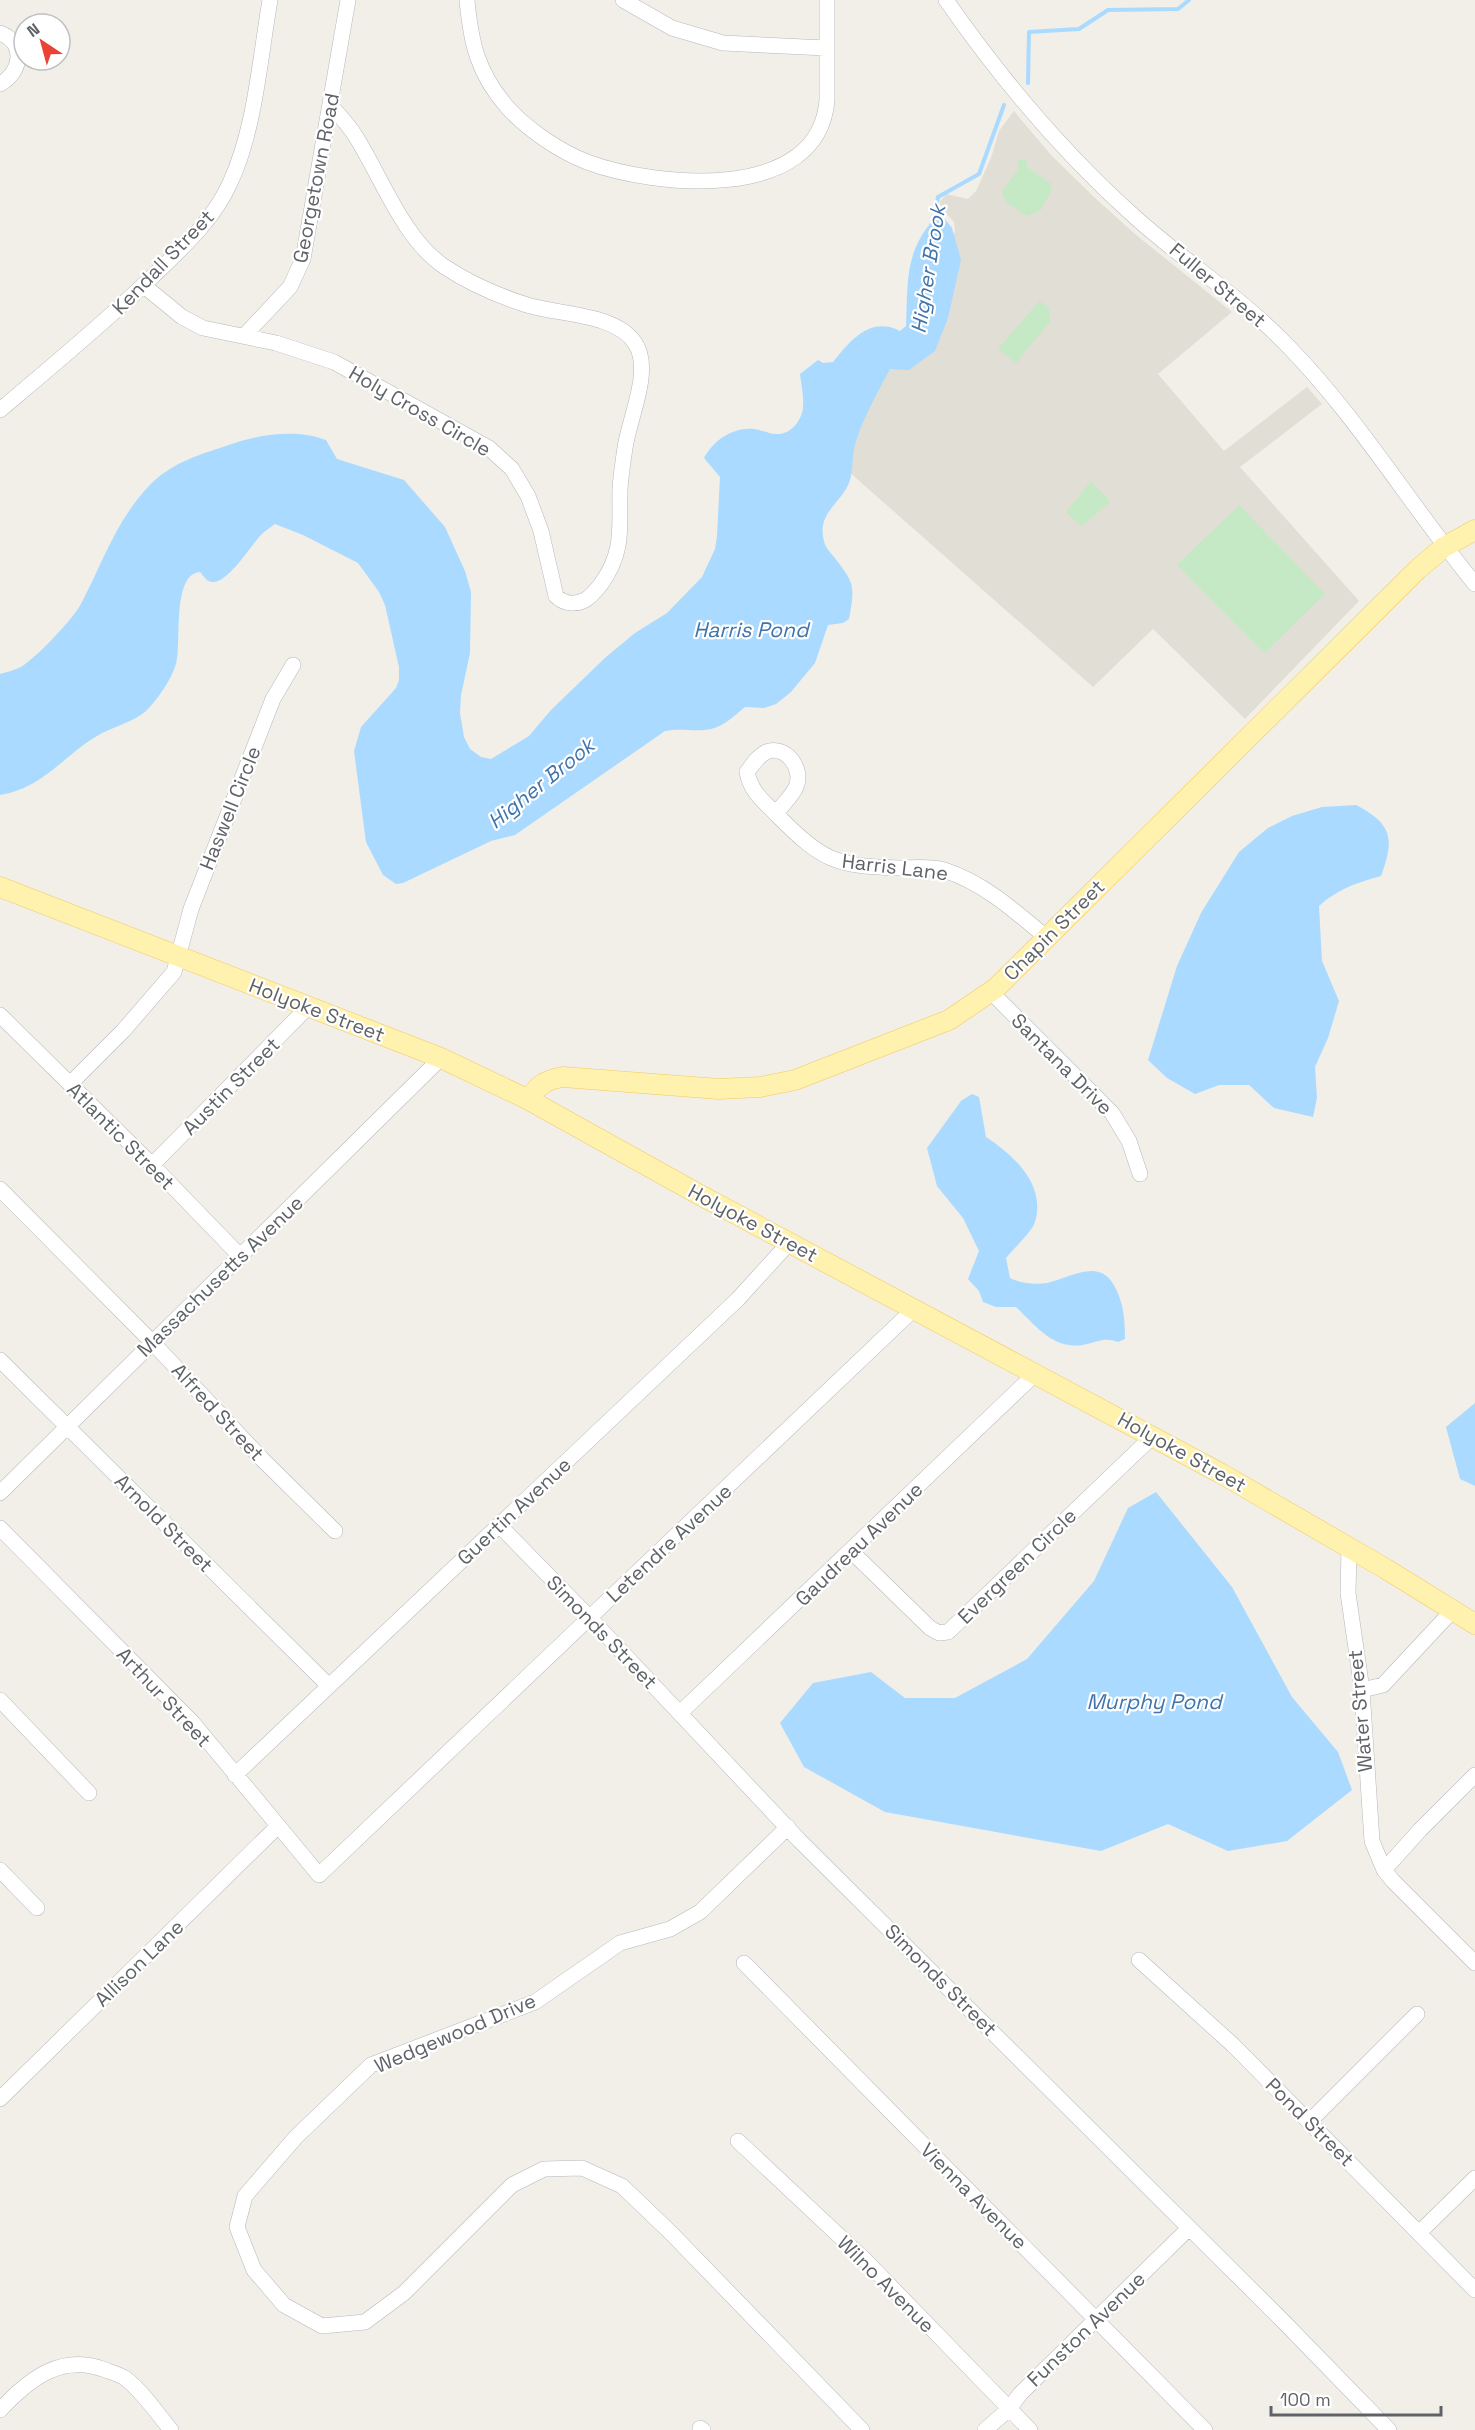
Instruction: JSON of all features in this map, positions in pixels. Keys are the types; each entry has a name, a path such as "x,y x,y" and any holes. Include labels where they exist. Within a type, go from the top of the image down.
{"main road":[{"name":"Chapin Street","path":"529,1100 546,1080 563,1077 719,1089 760,1087 795,1080 949,1020 991,992 1418,569 1444,547 1475,530"},
{"name":"Holyoke Street","path":"0,886 441,1059 529,1100 1153,1436 1239,1484 1475,1624"}],"street":[{"name":"Kendall Street","path":"0,410 93,331 199,230 230,184 247,135 270,0"},
{"name":"Georgetown Road","path":"244,336 290,287 303,259 348,0"},
{"path":"467,0 471,38 477,58 496,92 520,120 560,148 585,161 656,177 706,181 747,178 768,171 794,157 816,134 826,113 827,0"},
{"path":"623,0 672,28 723,43 826,48"},
{"name":"Fuller Street","path":"946,0 1010,86 1077,160 1134,217 1260,319 1311,370 1444,547 1475,584"},
{"path":"0,33 7,36 15,46 19,60 17,68 8,80 0,84"},
{"name":"Holy Cross Circle","path":"143,285 182,317 203,328 244,336 334,362 474,438 512,469 528,496 541,531 554,590 559,599 572,603 584,600 593,594 606,577 615,559 620,538 622,512 620,491 625,446 642,371 642,357 637,345 629,335 615,326 519,302 465,279 443,266 418,241 396,208 355,135 330,105"},
{"name":"Haswell Circle","path":"70,1084 123,1030 174,972 191,909 273,699 293,665"},
{"name":"Harris Lane","path":"776,814 805,843 836,862 856,866 941,869 968,879 1002,900 1047,938"},
{"name":"Santana Drive","path":"991,992 1112,1113 1129,1141 1140,1174"},
{"name":"Austin Street","path":"152,1166 309,1006"},
{"name":"Atlantic Street","path":"0,1016 241,1257"},
{"name":"Massachusetts Avenue","path":"0,1493 441,1059"},
{"name":"Alfred Street","path":"0,1189 335,1531"},
{"name":"Guertin Avenue","path":"235,1775 738,1299 789,1242"},
{"name":"Letendre Avenue","path":"319,1875 589,1617 757,1461 914,1309"},
{"name":"Arnold Street","path":"0,1360 329,1686"},
{"name":"Gaudreau Avenue","path":"680,1713 1036,1373"},
{"name":"Evergreen Circle","path":"852,1551 930,1628 939,1633 948,1632 1153,1436"},
{"name":"Simonds Street","path":"499,1525 788,1827 1281,2319 1389,2430"},
{"name":"Arthur Street","path":"0,1528 193,1723 319,1875"},
{"name":"Water Street","path":"1349,1549 1348,1593 1362,1690 1372,1841 1384,1870"},
{"path":"1362,1690 1383,1684 1453,1610"},
{"path":"0,1700 89,1793"},
{"path":"1474,1960 1384,1870 1475,1775"},
{"name":"Allison Lane","path":"0,2099 278,1827"},
{"name":"Wedgewood Drive","path":"788,1827 700,1912 670,1929 620,1943 535,2002 371,2065 296,2138 245,2196 237,2228 254,2270 284,2305 322,2326 365,2322 404,2293 512,2185 544,2169 582,2168 622,2186 671,2233 717,2283 783,2346 862,2430"},
{"path":"0,1870 37,1908"},
{"name":"Pond Street","path":"1139,1960 1233,2045 1475,2290"},
{"name":"Vienna Avenue","path":"744,1963 1205,2430"},
{"path":"1310,2121 1417,2014"},
{"name":"Wilno Avenue","path":"738,2142 866,2261 1030,2430"},
{"path":"1420,2232 1475,2178"},
{"name":"Funston Avenue","path":"985,2430 1009,2409 1020,2394 1189,2229"},
{"path":"0,2410 26,2385 52,2369 66,2364 97,2366 122,2376 132,2384 171,2430"}],"shaded area":[{"path":"1014,111 1051,155 1094,197 1135,234 1232,312 1158,374 1224,451 1307,387 1322,404 1240,467 1359,601 1245,719 1153,629 1093,687 848,471 848,423 876,372 909,365 955,231 954,222 941,208 940,202 946,194 968,199 976,191 991,158 999,131"}],"green space":[{"path":"1022,159 1027,161 1028,168 1050,183 1052,190 1040,211 1027,216 1006,202 1002,192 1019,168 1018,161"},
{"path":"1039,301 1049,308 1050,322 1016,363 998,349"},
{"path":"1091,481 1109,500 1109,503 1081,526 1066,512"},
{"path":"1239,505 1325,594 1264,653 1177,565"}],"water":[{"name":"Harris Pond","path":"935,218 944,218 952,228 961,260 948,318 935,351 909,370 890,369 865,419 854,449 852,472 847,488 827,515 823,531 825,545 852,585 849,619 843,623 828,625 815,663 791,692 776,704 764,708 745,707 716,728 665,731 515,835 491,841 403,883 396,884 383,875 366,842 354,751 361,727 396,688 399,680 399,667 385,605 379,592 358,563 303,535 275,524 262,534 232,570 220,580 209,581 200,572 191,576 181,597 176,664 164,689 146,711 97,736 52,771 28,786 0,795 0,674 19,668 28,662 70,619 81,604 118,528 137,500 157,478 198,455 267,435 303,435 326,440 337,459 404,480 445,527 465,571 471,592 470,653 461,695 460,713 464,737 470,749 481,757 491,759 529,736 551,710 606,657 635,633 667,613 702,577 715,549 717,536 720,477 704,458 713,446 725,436 739,430 754,429 777,434 787,432 798,421 802,411 800,374 818,360 823,363 833,362 854,339 870,328 889,327 900,331 906,326 908,282 913,256 918,243"},
{"path":"1356,805 1377,819 1383,826 1389,842 1388,852 1381,876 1348,887 1319,906 1322,961 1339,1001 1328,1038 1315,1067 1317,1098 1313,1117 1274,1108 1249,1085 1219,1085 1195,1094 1167,1078 1148,1060 1177,966 1201,913 1239,852 1268,828 1292,816 1322,807"},
{"path":"972,1094 979,1097 986,1137 1017,1162 1026,1173 1036,1196 1035,1222 1006,1258 1010,1278 1043,1284 1085,1271 1102,1273 1110,1279 1119,1295 1124,1314 1125,1339 1118,1342 1106,1340 1076,1346 1056,1341 1039,1330 1016,1307 996,1307 983,1302 979,1291 968,1279 979,1251 963,1218 937,1186 927,1148 961,1101"},
{"path":"1475,1403 1475,1486 1460,1479 1446,1427"},
{"name":"Murphy Pond","path":"1156,1492 1232,1587 1292,1697 1338,1752 1352,1790 1287,1841 1228,1851 1168,1824 1101,1851 885,1812 804,1767 780,1723 813,1683 871,1672 905,1698 955,1698 1027,1659 1094,1581 1128,1508"}],"waterway":[{"name":"Higher Brook","path":"1028,83 1029,32 1079,29 1108,10 1178,9 1189,0"},
{"name":"Higher Brook","path":"934,223 938,197 979,174 1004,105"}]}
